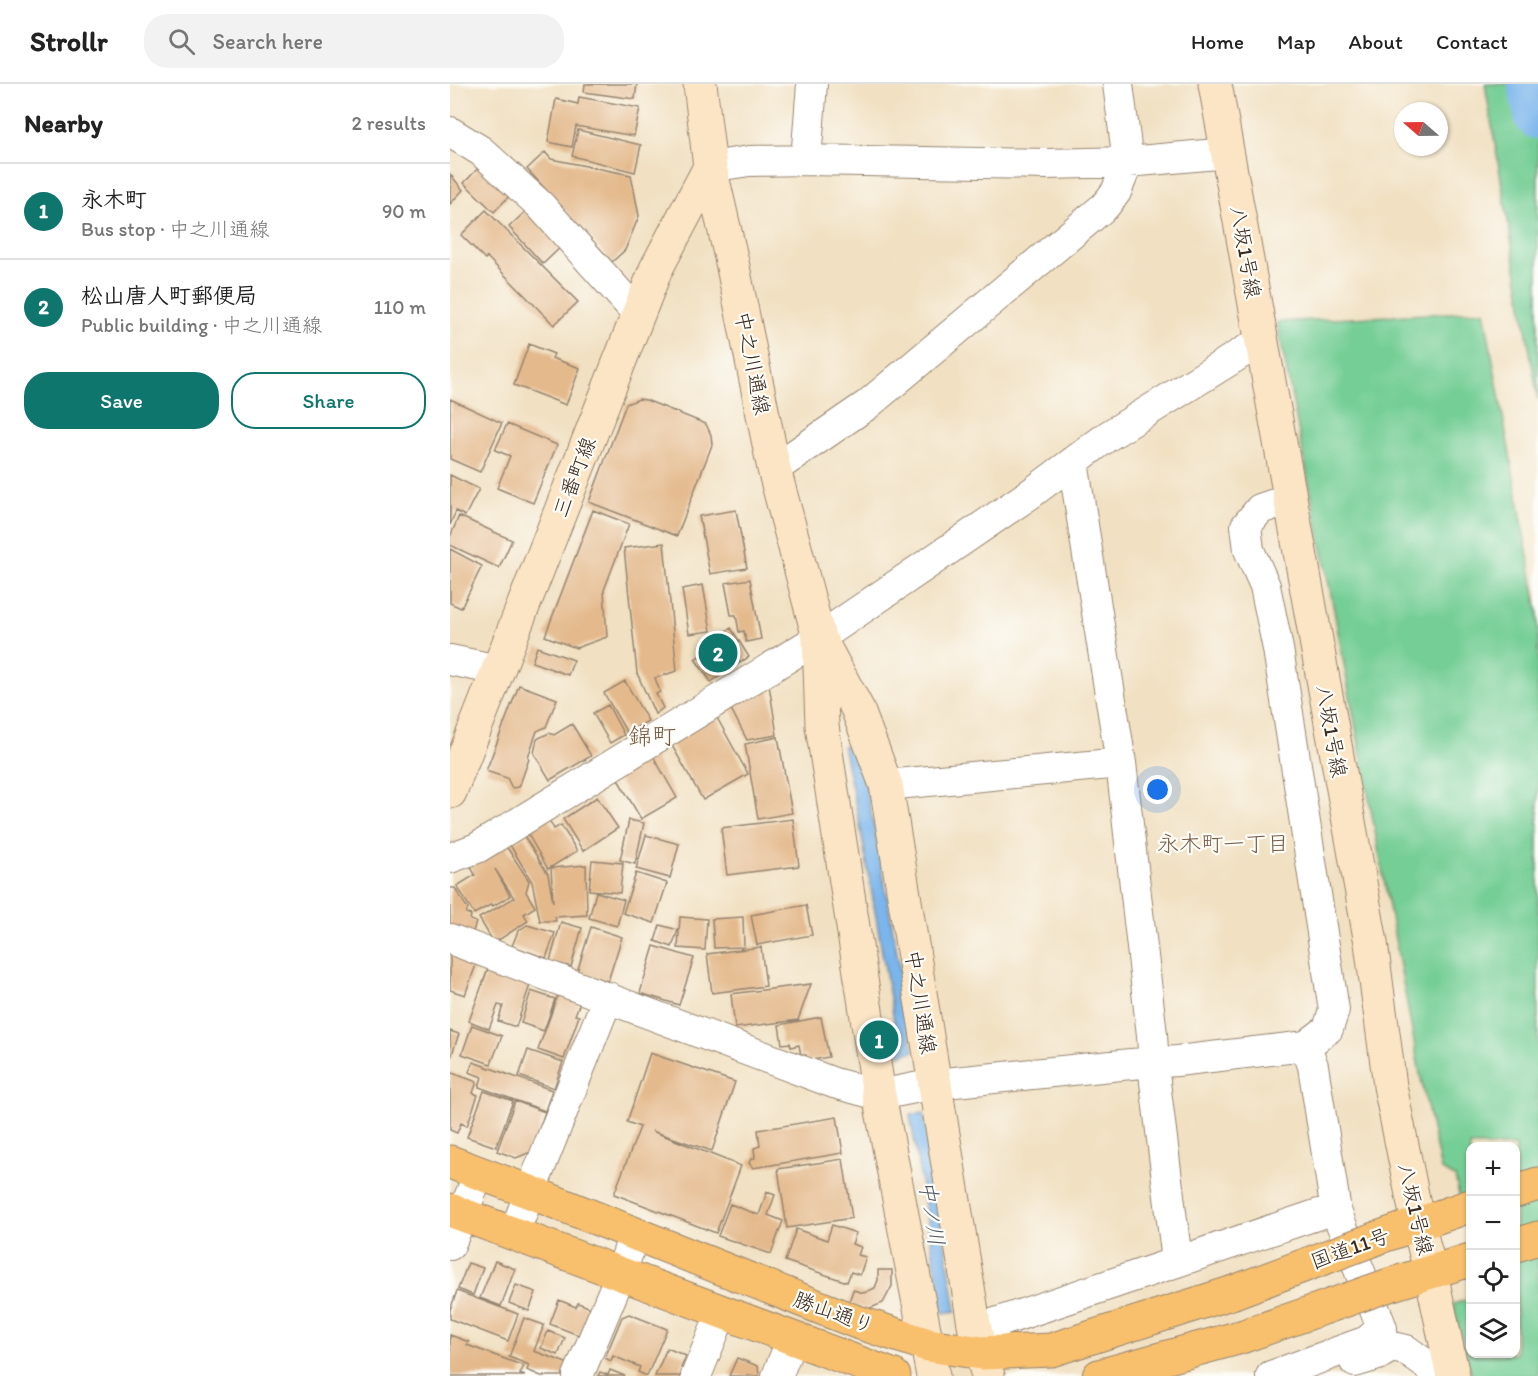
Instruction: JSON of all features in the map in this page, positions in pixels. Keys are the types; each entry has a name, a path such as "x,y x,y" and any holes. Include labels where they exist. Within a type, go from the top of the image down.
{"highway":[{"name":"勝山通り","path":"464,1167 844,1317 930,1360 982,1353 1052,1350 1231,1293"},
{"path":"1520,1189 1538,1184"},
{"name":"国道11号","path":"1231,1293 1466,1207"},
{"name":"勝山通り","path":"456,1212 894,1376"},
{"path":"1520,1243 1538,1238"},
{"path":"1099,1376 1241,1337 1392,1284 1450,1267"}],"street":[{"name":"中之川通線","path":"700,84 710,167 732,262 774,469 819,639 822,726 879,1095 930,1360"},
{"path":"806,160 812,84"},
{"path":"774,469 867,405 1105,206 1116,192 1128,162 1118,84"},
{"name":"八坂1号線","path":"1215,84 1371,943 1390,1086 1427,1220 1450,1267 1453,1376"},
{"path":"450,132 481,151 540,205 638,314"},
{"path":"710,167 749,161 806,160 1047,164 1128,162 1228,153"},
{"name":"三番町線","path":"450,792 656,269 710,167"},
{"path":"450,858 477,848 819,639 1108,436 1261,341"},
{"path":"1073,462 1121,763 1177,1261"},
{"path":"450,939 834,1083 879,1095 935,1084 1306,1047 1328,1029 1334,1010 1278,649 1265,586 1249,550 1246,526 1260,509 1290,499"},
{"name":"中之川通線","path":"819,639 857,708 886,785 982,1353"},
{"path":"450,660 498,670"},
{"path":"886,785 1121,763"},
{"path":"514,1233 608,998"},
{"path":"1270,1376 1367,1341 1382,1328 1335,1211 1313,1066 1306,1047"},
{"path":"450,1245 464,1167"},
{"path":"982,1353 1177,1261 1319,1214 1335,1211"},
{"path":"578,1376 621,1274 634,1234"},
{"path":"696,1376 722,1312"},
{"path":"777,1376 792,1339"},
{"path":"1317,1359 1342,1367 1391,1347 1406,1350 1442,1376"}],"green space":[{"path":"1485,84 1538,84 1538,400"},
{"path":"1484,311 1538,611 1538,1376 1472,1376 1467,1358 1520,1358 1520,1142 1466,1142 1466,1227 1455,1177 1441,1170 1420,1074 1334,610 1277,322"},
{"path":"1466,1300 1466,1353 1453,1304"}],"water":[{"path":"857,743 881,862 914,1051 900,1055 860,825 843,746"},
{"name":"中ノ川","path":"924,1113 956,1311 943,1313 910,1115"}],"building":[{"path":"585,84 637,84 635,99 584,92"},
{"path":"579,97 640,108 634,136 576,126 572,147 548,142 556,99 578,104"},
{"path":"578,130 641,145 635,172 572,156"},
{"path":"545,152 551,159 631,175 639,216 625,250 612,262 527,169"},
{"path":"483,163 513,192 494,212 464,183"},
{"path":"450,174 463,190 450,204"},
{"path":"531,206 565,243 543,264 509,227"},
{"path":"486,210 578,302 554,325 487,257 485,259 461,235"},
{"path":"529,344 554,354 552,358 580,368 566,405 514,385"},
{"path":"450,399 502,423 480,472 450,459"},
{"path":"639,399 706,424 711,435 712,445 677,536 589,502 626,404"},
{"path":"507,424 557,445 533,503 497,488 510,456 495,450"},
{"path":"450,475 479,489 465,516 456,511 450,525"},
{"path":"593,510 629,524 604,590 607,637 576,648 545,636"},
{"path":"736,510 747,568 710,574 699,516"},
{"path":"459,516 512,540 499,568 450,545 450,537"},
{"path":"664,543 677,671 655,678 660,692 656,694 663,708 655,714 637,673 624,548"},
{"path":"450,549 482,566 461,608 450,603"},
{"path":"750,579 761,639 746,642 744,631 739,632 736,615 731,615 725,583"},
{"path":"703,585 711,631 689,634 682,589"},
{"path":"731,628 749,657 736,665 718,636"},
{"path":"716,645 732,668 711,682 695,659"},
{"path":"537,647 574,660 568,675 532,662"},
{"path":"625,681 648,721 627,733 604,693"},
{"path":"519,685 557,699 546,727 537,731 519,787 512,788 507,778 486,771"},
{"path":"769,685 777,735 747,740 728,703"},
{"path":"608,705 624,735 610,743 593,713"},
{"path":"716,716 748,774 703,800 670,742"},
{"path":"572,724 591,756 550,780 534,753 537,739 549,733 554,735"},
{"path":"778,737 792,813 758,819 745,744"},
{"path":"652,754 677,798 641,819 616,776"},
{"path":"597,797 618,828 583,851 563,819"},
{"path":"547,816 554,829 561,825 577,851 548,869 525,829"},
{"path":"793,819 799,866 727,875 721,828"},
{"path":"629,820 644,823 635,864 620,860"},
{"path":"646,835 679,844 670,878 636,869"},
{"path":"524,836 548,874 553,902 551,868 586,865 587,915 555,917 556,921 540,921 532,882 510,845"},
{"path":"506,846 529,881 526,892 535,907 524,914 528,921 494,943 479,918 514,898 495,869 510,896 493,906 492,904 474,914 457,886 475,875 470,865"},
{"path":"592,860 623,863 620,893 589,890"},
{"path":"636,873 667,883 654,923 623,913"},
{"path":"450,888 455,888 468,909 466,913 471,915 470,920 476,922 472,935 450,929"},
{"path":"596,892 624,900 617,926 589,918"},
{"path":"806,905 812,935 757,945 751,915"},
{"path":"680,917 707,919 705,950 678,948"},
{"path":"743,917 744,947 714,948 712,919"},
{"path":"561,922 582,928 571,967 550,961"},
{"path":"527,925 555,933 546,958 512,946 518,931"},
{"path":"660,925 678,930 672,947 655,941"},
{"path":"591,927 622,937 608,981 577,972"},
{"path":"654,946 694,958 679,1005 640,993"},
{"path":"761,947 766,986 712,993 707,954"},
{"path":"450,952 477,962 465,995 450,990"},
{"path":"489,966 531,982 516,1027 498,1021 503,1006 498,1005 489,1029 469,1021"},
{"path":"811,984 798,1020 735,1028 731,994"},
{"path":"531,991 555,999 544,1031 521,1023"},
{"path":"559,992 581,1000 575,1015 579,1016 564,1059 538,1050"},
{"path":"821,1017 829,1057 807,1061 806,1055 801,1056 799,1045 791,1047 790,1043 782,1044 779,1025"},
{"path":"472,1025 502,1036 491,1064 462,1054"},
{"path":"450,1031 459,1034 450,1060"},
{"path":"528,1050 563,1062 554,1088 519,1076"},
{"path":"650,1053 735,1082 712,1151 652,1131 741,1166 716,1233 614,1194 640,1127 627,1122"},
{"path":"473,1062 552,1090 545,1111 479,1087 482,1077 469,1072"},
{"path":"450,1072 477,1082 473,1093 478,1095 467,1126 461,1123 457,1133 450,1130"},
{"path":"484,1091 513,1101 496,1147 467,1137"},
{"path":"515,1101 545,1112 531,1152 516,1158 497,1151"},
{"path":"837,1117 843,1153 753,1168 749,1163 755,1158 754,1148 760,1146 758,1130"},
{"path":"843,1159 852,1218 787,1228 778,1169"},
{"path":"767,1192 775,1195 768,1215 783,1221 771,1254 718,1236 730,1204 759,1215"},
{"path":"832,1225 856,1233 852,1244 861,1247 858,1255 866,1257 860,1275 851,1272 847,1282 785,1261 796,1229 827,1240"},
{"path":"495,1261 515,1269 501,1306 480,1298"},
{"path":"468,1263 483,1268 473,1295 458,1289"},
{"path":"878,1270 892,1270 892,1286 883,1303 868,1309 848,1305 853,1290 864,1293 875,1288"},
{"path":"516,1285 536,1292 529,1311 509,1303"},
{"path":"457,1291 518,1314 508,1341 450,1319 450,1310"},
{"path":"559,1300 576,1307 578,1303 591,1308 581,1336 550,1324"},
{"path":"629,1314 667,1329 647,1376 638,1372 640,1367 613,1356 611,1361 605,1358 622,1317"},
{"path":"524,1318 544,1325 534,1351 569,1364 565,1376 541,1376 527,1370 529,1365 509,1357"},
{"path":"548,1331 565,1338 558,1355 541,1348"},
{"path":"450,1335 469,1342 467,1345 524,1366 520,1374 525,1376 450,1376"},
{"path":"667,1348 686,1356 681,1368 688,1371 686,1376 655,1376"},
{"path":"737,1358 758,1366 759,1376 729,1376"},
{"path":"610,1370 625,1376 598,1376 600,1372 608,1375"}],"waterway":[{"path":"1532,84 1538,115"}],"place":[{"name":"松山唐人町郵便局","path":"718,653"},
{"name":"永木町","path":"879,1040"}],"district":[{"name":"錦町","path":"652,735"},
{"name":"永木町一丁目","path":"1223,843"}]}
